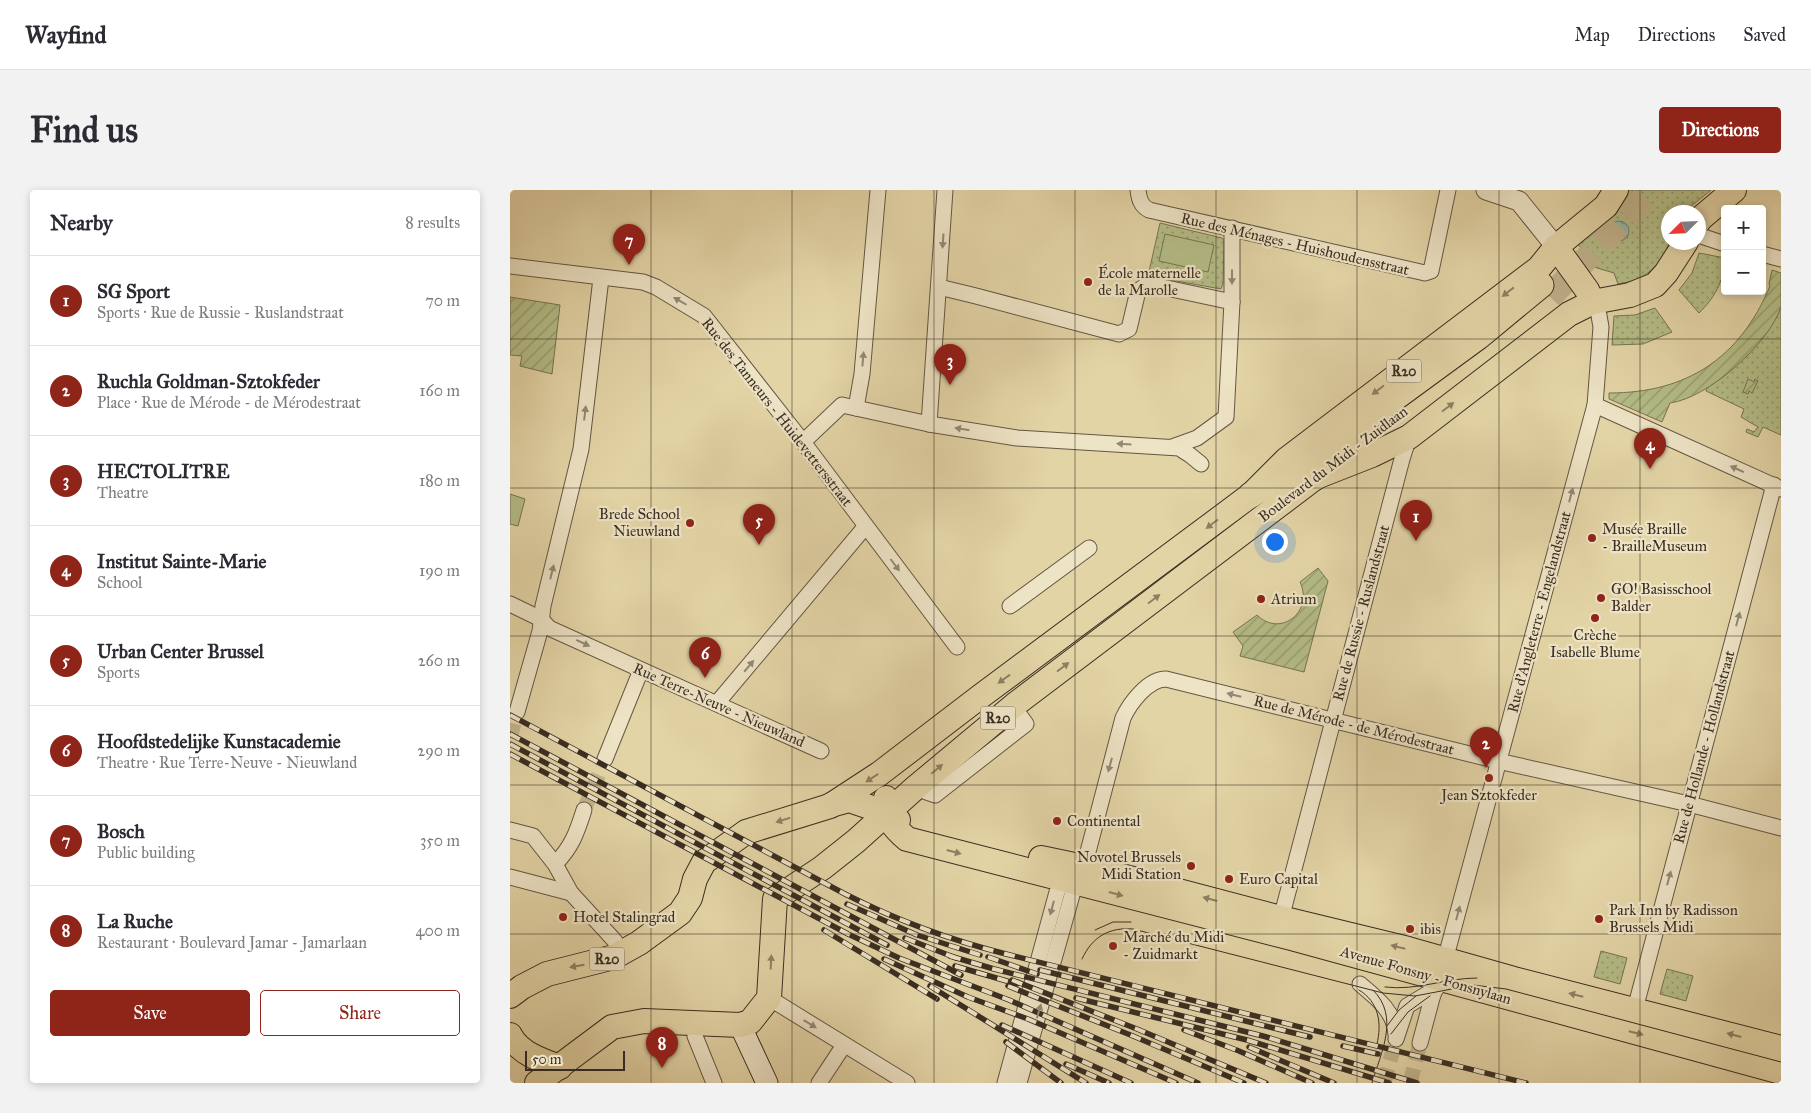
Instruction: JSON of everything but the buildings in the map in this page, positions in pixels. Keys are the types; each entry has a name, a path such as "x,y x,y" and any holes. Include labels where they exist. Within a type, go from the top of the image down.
{"highway":[{"name":"Boulevard du Midi - Zuidlaan","path":"1251,495 1321,452 1517,307 1546,291 1526,319 1316,477"}],"main road":[{"name":"Boulevard du Midi - Zuidlaan","path":"510,996 522,987 547,974 614,957 639,943 680,913 690,898 695,879 704,862 746,832 830,806 879,774 1251,495 1287,459 1539,268 1556,247 1601,210 1616,190"},
{"path":"1706,214 1734,190"},
{"path":"1556,247 1593,302"},
{"path":"1316,477 1372,455 1409,437 1569,314 1593,302 1630,295 1655,285 1666,273 1681,250"},
{"name":"Boulevard du Midi - Zuidlaan","path":"769,998 775,899 822,868 1013,706 1316,477"},
{"name":"Boulevard du Midi - Zuidlaan","path":"887,813 885,799 897,784 972,717 981,696"},
{"path":"830,806 849,800 887,813 900,822 1075,877"},
{"path":"887,813 893,828 907,839 1075,877"},
{"name":"Avenue Fonsny - Fonsnylaan","path":"1075,877 1279,926 1440,975 1781,1072"},
{"name":"Avenue Fonsny - Fonsnylaan","path":"1440,975 1581,996 1781,1048"},
{"path":"537,1083 612,1027 644,1021 745,1024 769,998"},
{"path":"745,1024 767,1083"},
{"path":"510,1035 528,1053 541,1061 560,1067"}],"street":[{"path":"856,408 862,374 878,190"},
{"name":"Rue des Ménages - Huishoudensstraat","path":"1138,190 1138,196 1142,204 1149,210 1425,273 1432,271 1448,190"},
{"path":"1486,190 1519,200 1556,247"},
{"path":"929,424 939,287 942,191"},
{"path":"1172,447 1197,438 1226,417 1232,302 1232,228"},
{"path":"1706,238 1721,243"},
{"path":"1766,255 1781,259"},
{"name":"Rue des Tanneurs - Huidevettersstraat","path":"510,266 643,282 656,287 704,316 803,442 956,646"},
{"path":"517,712 540,631 541,619 581,449 602,278"},
{"path":"939,287 1119,334 1129,329 1138,292 1148,284 1232,302"},
{"name":"Rue d'Angleterre - Engelandstraat","path":"1420,1043 1595,405 1601,327 1598,310 1593,302"},
{"path":"803,442 842,405 929,424 1017,438 1172,447 1184,451 1201,464"},
{"path":"1595,405 1777,487"},
{"name":"Rue de Russie - Ruslandstraat","path":"1279,926 1332,720 1409,437"},
{"name":"Rue de Hollande - Hollandstraat","path":"1635,1009 1689,804 1777,487"},
{"path":"718,703 866,527"},
{"path":"1010,606 1089,548"},
{"name":"Rue Terre-Neuve - Nieuwland","path":"510,604 541,619 550,628 821,751"},
{"path":"1099,608 1115,629"},
{"path":"605,759 641,670"},
{"name":"Rue de Mérode - de Mérodestraat","path":"1075,877 1128,706 1138,695 1160,679 1498,761 1689,804 1781,828"},
{"path":"555,864 567,852 575,837 584,810"},
{"path":"510,830 533,836 555,864 571,893 614,940 622,952"},
{"path":"510,877 571,893"},
{"path":"1005,1083 1057,892 1060,884 1075,877"},
{"path":"1019,1083 1062,931 1075,877"},
{"path":"1047,927 1062,931"},
{"path":"1360,984 1376,997 1393,1017 1396,1026 1396,1039 1407,1006 1440,975"},
{"path":"1403,1017 1405,992"},
{"path":"769,998 907,1083"},
{"path":"694,1023 694,1036 714,1083"},
{"path":"819,1083 844,1045"}],"green space":[{"path":"1626,190 1711,190 1693,205 1661,205 1661,250 1666,250 1650,271 1636,279 1618,284 1614,273 1594,267 1578,244"},
{"path":"1160,223 1224,240 1223,284 1221,289 1148,276"},
{"path":"1165,234 1214,245 1208,272 1159,261"},
{"path":"1699,253 1721,257 1721,281 1699,313 1679,290 1692,273"},
{"path":"1772,270 1781,273 1781,307 1764,337 1751,352 1719,380 1685,399 1670,403 1662,422 1609,399 1609,393 1637,391 1663,386 1686,378 1708,367 1743,333 1758,311 1770,286"},
{"path":"510,297 560,305 552,374 520,366 522,356 510,355"},
{"path":"1781,306 1781,435 1763,427 1758,437 1746,432 1747,429 1754,432 1758,427 1741,417 1744,409 1706,391 1707,387 1723,377 1749,354 1768,330"},
{"path":"1655,308 1672,332 1643,344 1612,345 1614,316 1635,315"},
{"path":"1748,379 1754,382 1755,379 1758,381 1752,393 1749,391 1748,394 1743,392"},
{"path":"510,494 525,499 518,526 510,524"},
{"path":"1318,568 1328,581 1304,672 1240,656 1243,646 1233,632 1257,615 1275,624 1284,623 1292,618 1299,612 1302,603 1303,593 1300,582"},
{"path":"1601,951 1627,958 1620,984 1594,977"},
{"path":"1667,969 1693,976 1686,1001 1660,994"}],"water":[{"path":"1619,221 1626,224 1629,231 1626,238 1619,241 1612,238 1609,231 1612,224"}],"tunnel":[{"path":"1550,297 1652,190"},
{"path":"510,738 517,712"},
{"path":"584,810 605,759"},
{"path":"1384,1083 1396,1039"},
{"path":"1410,1083 1420,1043"}],"tram line":[{"path":"1095,930 1113,922 1131,922"},
{"path":"1082,959 1086,951 1102,935 1116,930 1133,929 1383,993 1415,996 1473,985 1506,989 1781,1062"},
{"path":"1385,987 1420,986 1477,978"},
{"path":"1359,990 1366,995 1375,1007 1379,1021 1377,1044"},
{"path":"1372,1083 1383,1047 1387,1023 1386,1012 1381,1000 1373,990"},
{"path":"1387,1026 1399,1010 1416,996"},
{"path":"1391,1034 1408,1012 1430,996"}],"railway":[{"path":"510,715 845,894 924,928 1006,954 1526,1083"},
{"path":"510,734 961,975"},
{"path":"510,744 887,945"},
{"path":"510,754 848,934 899,958 1009,1000 1198,1083"},
{"path":"847,904 917,935 980,955"},
{"path":"824,930 937,999"},
{"path":"905,938 956,958"},
{"path":"950,956 994,969 1263,1036 1417,1083"},
{"path":"988,957 1037,974"},
{"path":"884,959 968,997 1028,1019 1176,1083"},
{"path":"955,966 1017,984"},
{"path":"1040,970 1310,1037"},
{"path":"1012,980 1137,1029 1266,1083"},
{"path":"930,986 1086,1083"},
{"path":"1008,986 1244,1083"},
{"path":"1076,998 1247,1040 1389,1083"},
{"path":"1002,1025 1131,1083"},
{"path":"1184,1030 1239,1051 1312,1083"},
{"path":"1006,1042 1061,1083"},
{"path":"1343,1046 1378,1054"},
{"path":"1249,1047 1334,1083"},
{"path":"1066,1064 1109,1083"}],"place":[{"name":"Bosch","path":"629,265"},
{"name":"École maternelle de la Marolle","path":"1088,282"},
{"name":"HECTOLITRE","path":"950,385"},
{"name":"Institut Sainte-Marie","path":"1650,469"},
{"name":"Brede School Nieuwland","path":"690,523"},
{"name":"Musée Braille - BrailleMuseum","path":"1592,538"},
{"name":"SG Sport","path":"1416,541"},
{"name":"Urban Center Brussel","path":"759,545"},
{"name":"GO! Basisschool Balder","path":"1601,598"},
{"name":"Atrium","path":"1261,599"},
{"name":"Crèche Isabelle Blume","path":"1595,618"},
{"name":"Hoofdstedelijke Kunstacademie","path":"705,678"},
{"name":"Ruchla Goldman-Sztokfeder","path":"1486,768"},
{"name":"Jean Sztokfeder","path":"1489,778"},
{"name":"Continental","path":"1057,821"},
{"name":"Novotel Brussels Midi Station","path":"1191,866"},
{"name":"Euro Capital","path":"1229,879"},
{"name":"Hotel Stalingrad","path":"563,917"},
{"name":"Park Inn by Radisson Brussels Midi","path":"1599,919"},
{"name":"ibis","path":"1410,929"},
{"name":"Marché du Midi - Zuidmarkt","path":"1113,946"},
{"name":"La Ruche","path":"662,1068"}]}
